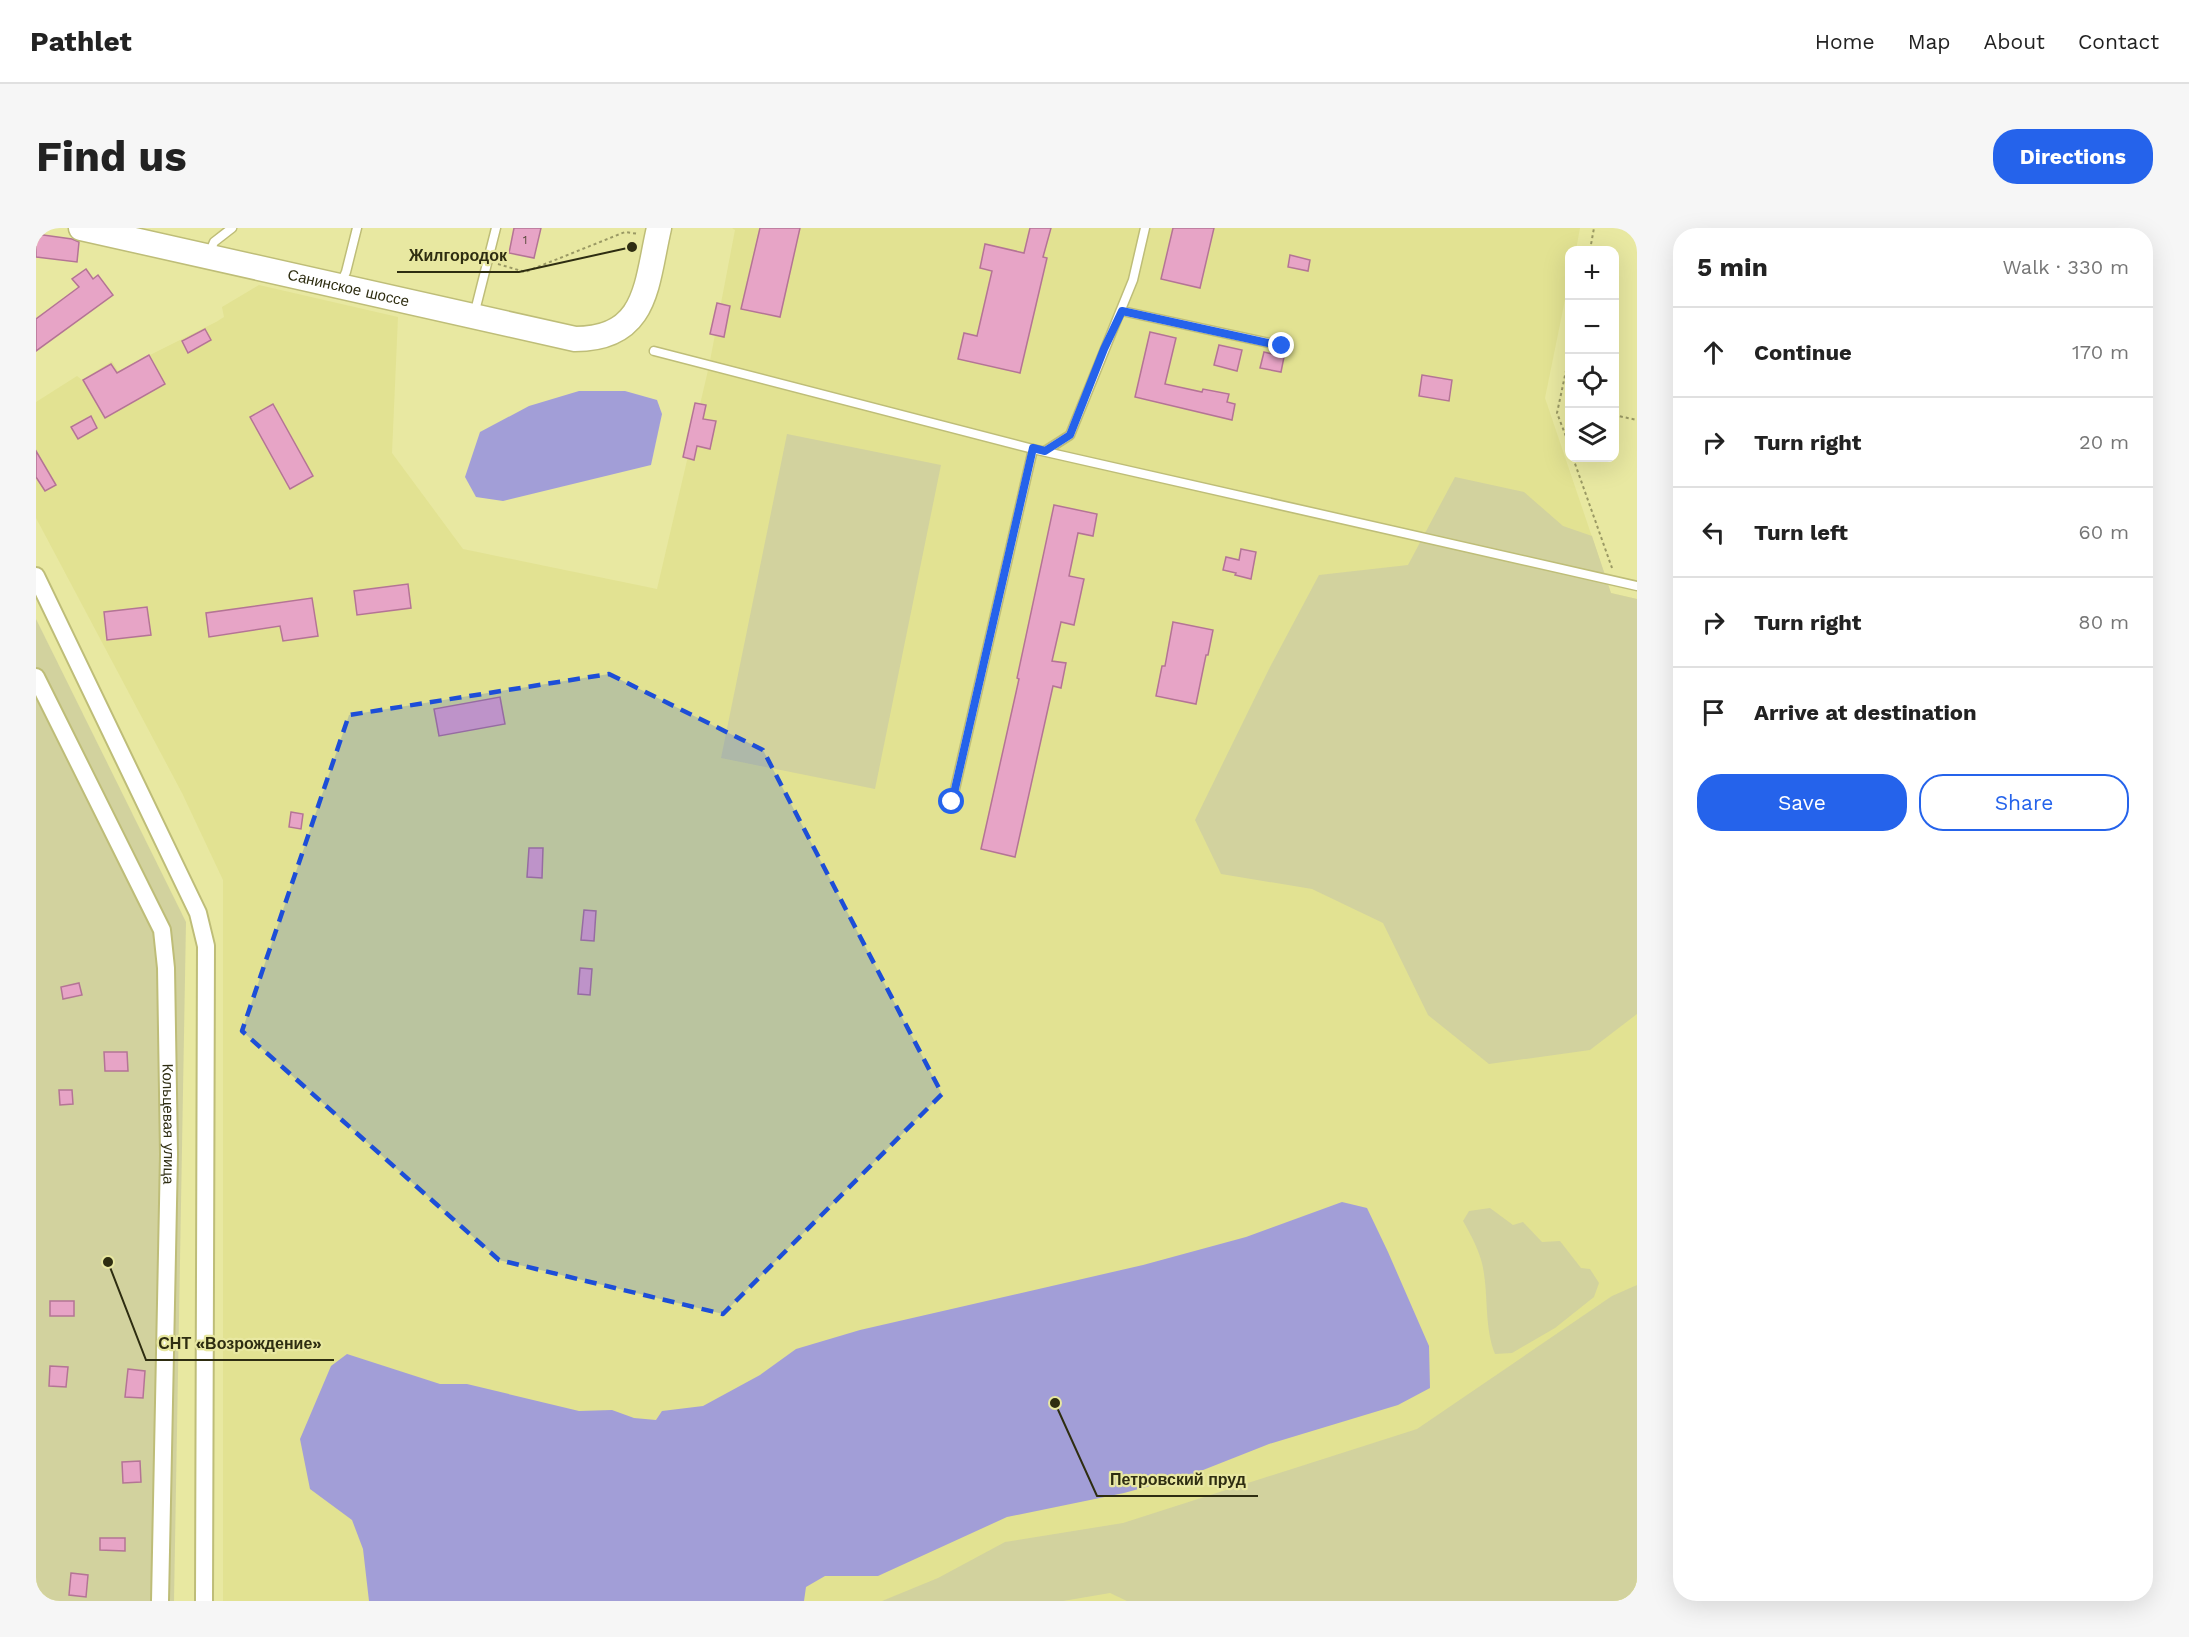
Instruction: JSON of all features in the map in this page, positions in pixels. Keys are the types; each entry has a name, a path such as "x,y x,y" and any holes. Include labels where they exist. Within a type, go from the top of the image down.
{"street":[{"name":"Санинское шоссе","path":"81,228 575,339 596,339 617,331 633,316 643,301 659,228"},
{"path":"36,576 198,914 206,946 204,1601"},
{"name":"Кольцевая улица","path":"36,677 162,930 166,968 169,1154 160,1601"}],"lane":[{"path":"208,257 214,242 232,228"},
{"path":"339,287 346,272 357,228"},
{"path":"474,317 496,228"},
{"path":"1045,451 1070,435 1104,349 1122,311 1133,280 1145,228"},
{"path":"1122,311 1282,346"},
{"path":"654,351 1045,451 1637,586"},
{"path":"952,802 1033,448"}],"path":[{"path":"623,228 625,232"},
{"path":"488,261 525,272 625,232 641,235 643,228"},
{"path":"1591,246 1594,228"},
{"path":"1565,436 1557,413 1569,354"},
{"path":"1619,416 1637,420"},
{"path":"1574,462 1617,582"}],"highlighted area":[{"path":"609,674 763,750 942,1094 723,1314 499,1260 242,1031 349,715"}],"shaded area":[{"path":"732,228 1580,228 1577,246 1565,246 1565,300 1545,398 1611,593 1637,599 1637,1601 223,1601 223,880 182,793 36,518 36,402 77,376 82,380 112,361 118,371 216,322 224,317 222,307 259,285 398,317 392,453 463,549 657,589 709,366 735,230"},
{"path":"579,391 625,391 657,400 662,414 651,465 503,501 476,497 465,477 480,432 529,406"},
{"path":"1342,1202 1367,1208 1388,1252 1429,1346 1430,1388 1398,1405 1269,1444 1193,1474 1124,1493 1007,1517 878,1576 825,1576 806,1587 804,1601 369,1601 363,1549 352,1520 310,1489 300,1439 331,1366 347,1354 440,1384 467,1384 579,1411 612,1410 634,1418 656,1420 662,1411 703,1406 760,1375 796,1349 860,1330 1143,1265 1246,1237"}],"green space":[{"path":"787,434 941,465 875,789 721,758"},
{"path":"1455,477 1524,492 1563,526 1592,536 1611,593 1637,599 1637,1014 1590,1050 1489,1064 1428,1015 1383,923 1312,889 1221,874 1195,820 1270,667 1319,575 1408,565"},
{"path":"36,619 186,922 174,1601 36,1601"},
{"path":"1490,1208 1513,1225 1523,1222 1542,1242 1560,1241 1581,1268 1590,1269 1599,1283 1594,1297 1555,1328 1512,1353 1495,1354 1488,1325 1483,1267 1476,1246 1463,1221 1469,1211"},
{"path":"1637,1285 1637,1601 1127,1601 1110,1593 1063,1601 882,1601 938,1578 1005,1542 1123,1523 1417,1429 1612,1296"}],"building":[{"path":"514,228 541,228 534,258 509,253"},
{"path":"760,228 800,228 780,317 741,309"},
{"path":"1030,228 1051,228 1043,257 1047,258 1020,373 958,359 964,333 977,336 992,271 980,268 985,244 1024,253"},
{"path":"1173,228 1214,228 1200,288 1161,279"},
{"path":"36,234 79,242 77,262 36,257"},
{"path":"1290,255 1310,260 1308,271 1288,267"},
{"path":"86,269 93,279 98,275 113,295 36,351 36,319 79,287 72,279"},
{"path":"717,303 730,306 724,337 710,334"},
{"path":"205,329 211,340 188,353 182,341"},
{"path":"1150,332 1176,338 1165,384 1202,392 1203,389 1229,394 1227,402 1235,404 1232,420 1135,397"},
{"path":"1219,345 1242,350 1237,371 1214,365"},
{"path":"1264,352 1284,357 1281,372 1260,368"},
{"path":"149,355 165,384 105,418 83,380 111,364 117,373"},
{"path":"1422,375 1452,380 1449,401 1419,396"},
{"path":"695,403 706,405 703,419 716,421 710,449 697,446 694,460 683,457"},
{"path":"273,404 313,476 290,489 250,417"},
{"path":"91,416 97,428 78,439 71,427"},
{"path":"36,451 56,485 45,491 36,477"},
{"path":"1054,505 1097,514 1093,536 1078,533 1069,576 1084,579 1074,625 1061,622 1052,661 1066,663 1061,688 1053,686 1015,857 981,849 1019,679 1017,678"},
{"path":"1241,549 1256,552 1251,579 1223,570 1226,557 1239,560"},
{"path":"408,584 411,608 357,615 354,591"},
{"path":"312,598 318,636 283,641 280,626 209,637 206,613"},
{"path":"147,607 151,635 107,640 104,612"},
{"path":"1173,622 1213,630 1196,704 1156,696 1162,666 1165,666"},
{"path":"500,697 505,724 439,736 434,709"},
{"path":"291,812 303,814 301,829 289,827"},
{"path":"529,848 543,848 542,878 527,877"},
{"path":"584,910 596,911 594,941 581,940"},
{"path":"580,968 592,969 590,995 578,994"},
{"path":"79,983 82,995 63,999 61,987"},
{"path":"104,1052 127,1052 128,1071 105,1071"},
{"path":"59,1090 72,1090 73,1104 60,1105"},
{"path":"50,1301 74,1301 74,1316 50,1316"},
{"path":"50,1366 68,1367 66,1387 49,1386"},
{"path":"128,1369 145,1371 143,1398 125,1397"},
{"path":"140,1461 141,1482 123,1483 122,1462"},
{"path":"100,1538 125,1538 125,1551 100,1550"},
{"path":"71,1573 88,1575 86,1597 69,1595"}],"place":[{"name":"Жилгородок","path":"632,247"},
{"name":"СНТ «Возрождение»","path":"108,1262"},
{"name":"Петровский пруд","path":"1055,1403"}],"route":[{"path":"952,802 1033,448 1045,451 1070,435 1104,349 1122,311 1282,346"}]}
